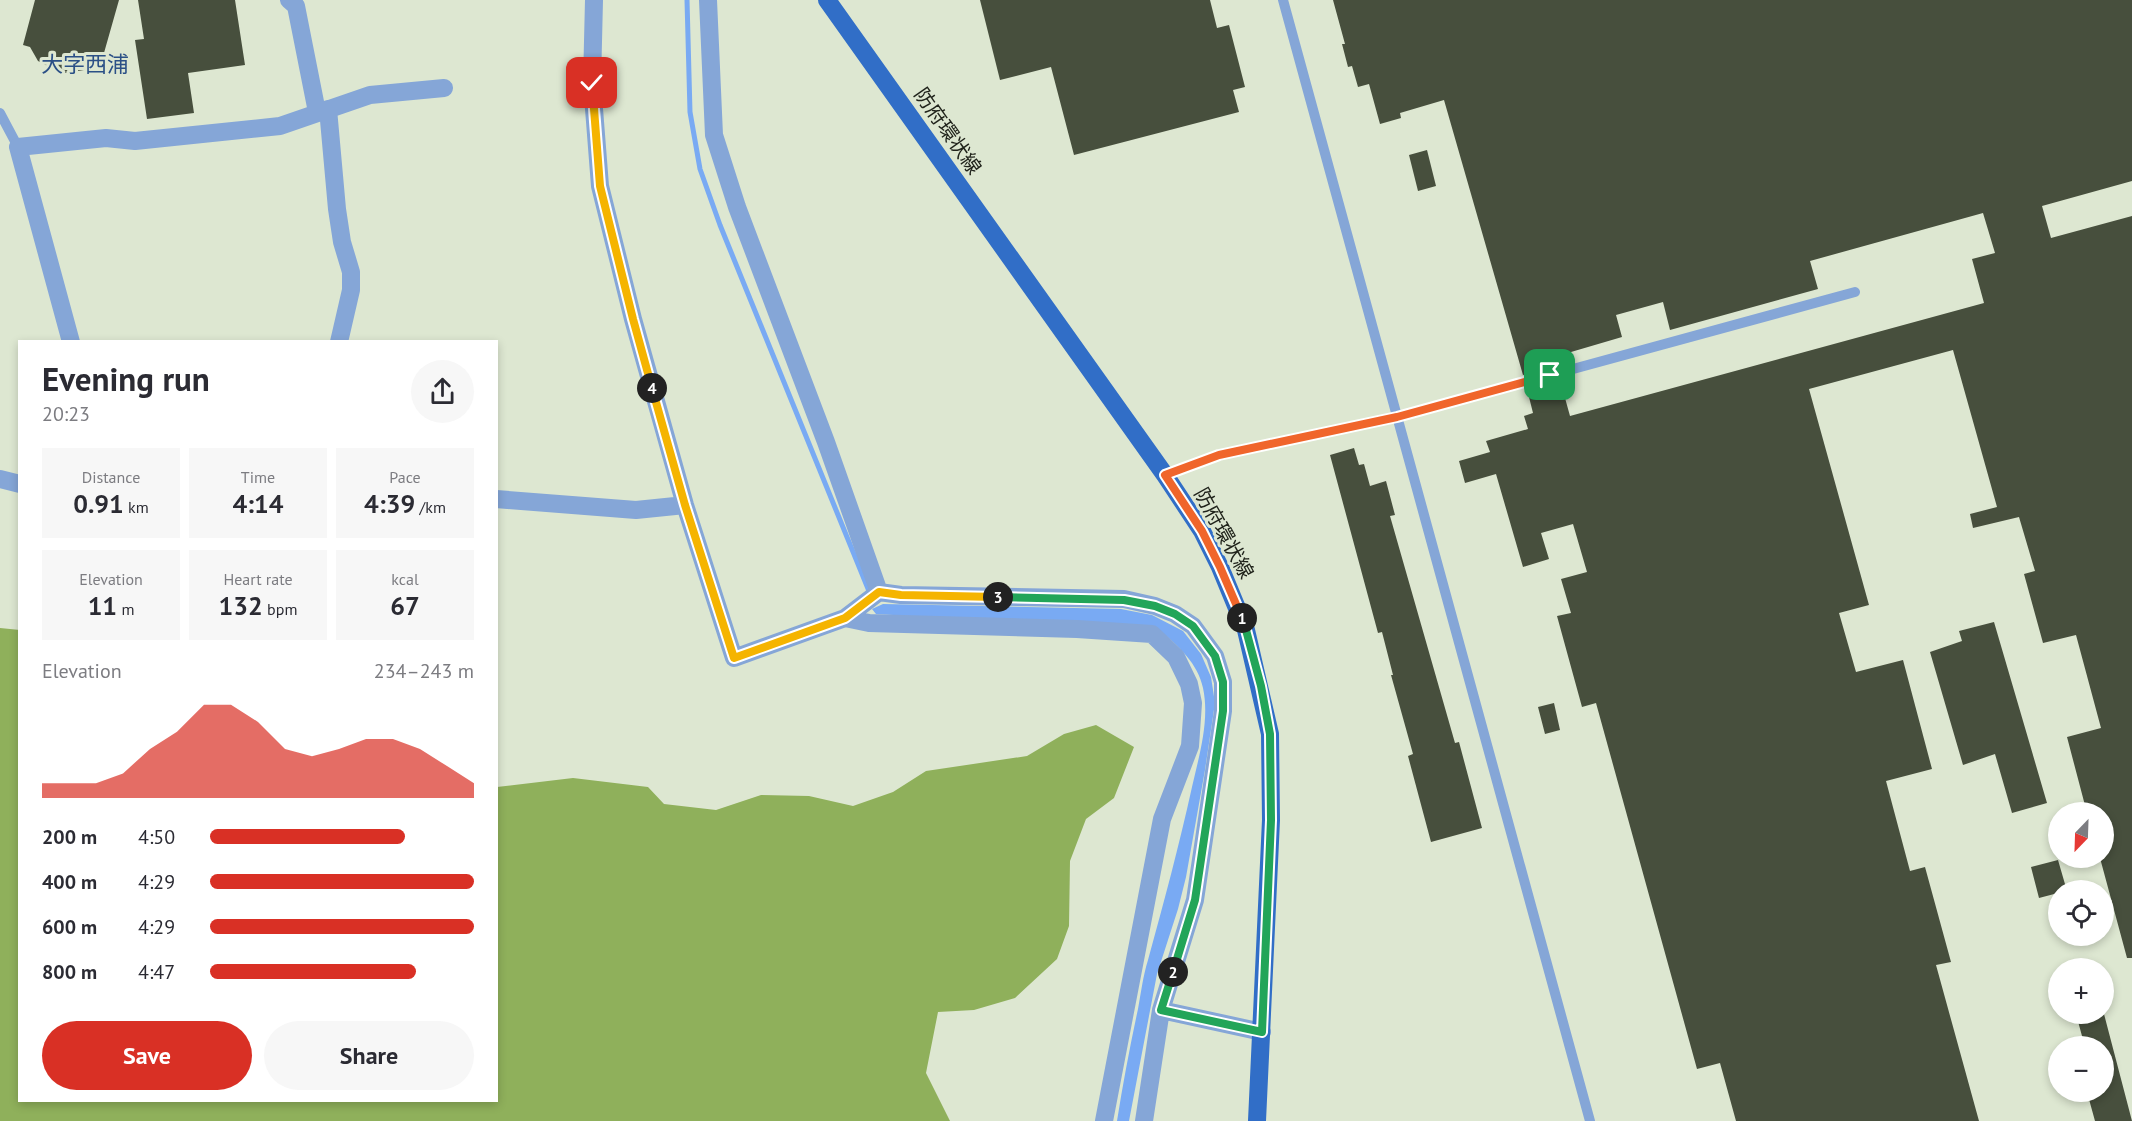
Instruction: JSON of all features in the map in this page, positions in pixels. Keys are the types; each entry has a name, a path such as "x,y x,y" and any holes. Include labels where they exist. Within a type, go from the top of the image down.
{"main road":[{"name":"防府環状線","path":"827,0 1165,475 1202,531 1220,567 1246,630 1261,686 1270,734 1271,820 1257,1121"}],"street":[{"path":"289,0 296,6 322,111 342,242 351,272 351,290 339,340"},
{"path":"594,0 592,83 600,186 633,319 685,505 734,658 845,618 879,592 901,595 1124,600 1155,606 1175,614 1193,626 1215,656 1223,682 1223,711 1195,900 1161,1010 1144,1121"},
{"path":"708,0 714,135 737,207 826,442 879,592"},
{"path":"70,340 18,147 106,138 135,141 280,126 370,94 444,88"},
{"path":"0,479 18,484"},
{"path":"498,499 636,510 685,505"},
{"path":"845,618 869,623 1077,628 1152,634 1176,657 1189,684 1193,703 1190,746 1162,819 1104,1121"},
{"path":"1161,1010 1262,1032"}],"lane":[{"path":"1283,0 1590,1121"},
{"path":"0,113 18,147"},
{"path":"1165,475 1219,455 1397,417 1855,292"}],"green space":[{"path":"0,628 18,630 18,1102 498,1102 498,787 573,778 648,787 664,804 716,810 761,795 809,796 853,806 893,792 926,771 1027,756 1064,734 1096,725 1134,747 1114,798 1086,819 1070,861 1069,926 1057,959 1015,998 974,1010 938,1012 926,1073 950,1121 0,1121"}],"water":[{"path":"883,604 1121,609 1152,615 1183,631 1201,654 1211,677 1215,703 1205,770 1186,877 1157,974 1129,1121 1117,1121 1129,1051 1145,972 1177,852 1203,738 1205,700 1197,671 1181,649 1160,631 876,614 872,609"}],"building":[{"path":"35,0 119,0 100,67 92,64 84,70 65,73 38,61 30,47 23,45"},
{"path":"138,0 235,0 245,65 188,73 194,113 147,119 135,40 144,39"},
{"path":"980,0 1210,0 1217,28 1229,25 1245,87 1233,90 1239,112 1074,155 1051,67 1000,80"},
{"path":"1333,0 2132,0 2132,181 2042,206 2051,238 2132,216 2132,958 2127,958 2114,910 2114,880 2106,880 2103,868 2114,868 2114,802 2084,802 2067,737 2101,728 2076,635 2043,643 2024,574 2035,571 2019,517 1973,528 1970,514 1997,507 1953,350 1809,389 1869,605 1839,613 1856,672 1903,660 1932,769 1886,781 1910,871 1925,867 1951,962 1936,965 1979,1121 1736,1121 1720,1063 1697,1069 1596,703 1582,707 1557,616 1571,613 1561,579 1587,572 1573,524 1541,533 1549,559 1523,567 1496,474 1465,483 1459,461 1490,452 1486,441 1528,429 1524,416 1533,413 1527,389 1560,380 1570,416 1984,303 1972,259 1995,253 1983,213 1810,261 1818,289 1670,330 1663,302 1616,315 1622,337 1554,357 1556,366 1523,375 1444,100 1400,113 1401,118 1380,124 1369,84 1358,87 1352,66 1348,67 1342,44 1345,44"},
{"path":"1427,150 1436,186 1418,191 1409,155"},
{"path":"1354,448 1359,465 1364,464 1370,486 1386,481 1395,515 1390,516 1455,743 1459,742 1482,828 1431,842 1408,756 1413,754 1391,675 1393,675 1382,632 1378,633 1330,455"},
{"path":"1994,622 2047,803 2012,813 1995,754 1963,765 1930,652 1962,641 1959,631"},
{"path":"1554,703 1560,730 1545,734 1538,707"},
{"path":"2048,863 2048,868 2060,868 2064,880 2048,880 2048,896 2039,898 2031,867"},
{"path":"2079,1024 2107,1024 2110,1036 2082,1036"},
{"path":"2114,1052 2132,1121 2095,1121 2090,1102 2114,1102"}],"waterway":[{"path":"687,0 690,112 700,169 720,225 871,596"}],"district":[{"name":"大字西浦","path":"85,64"}],"route":[{"path":"592,83 600,186 633,319 685,505 734,658 845,618 879,592 901,595 1124,600 1155,606 1175,614 1193,626 1215,656 1223,682 1223,711 1195,900 1161,1010 1262,1032 1271,820 1270,734 1261,686 1246,630 1220,567 1202,531 1165,475 1219,455 1397,417 1550,375"}]}
